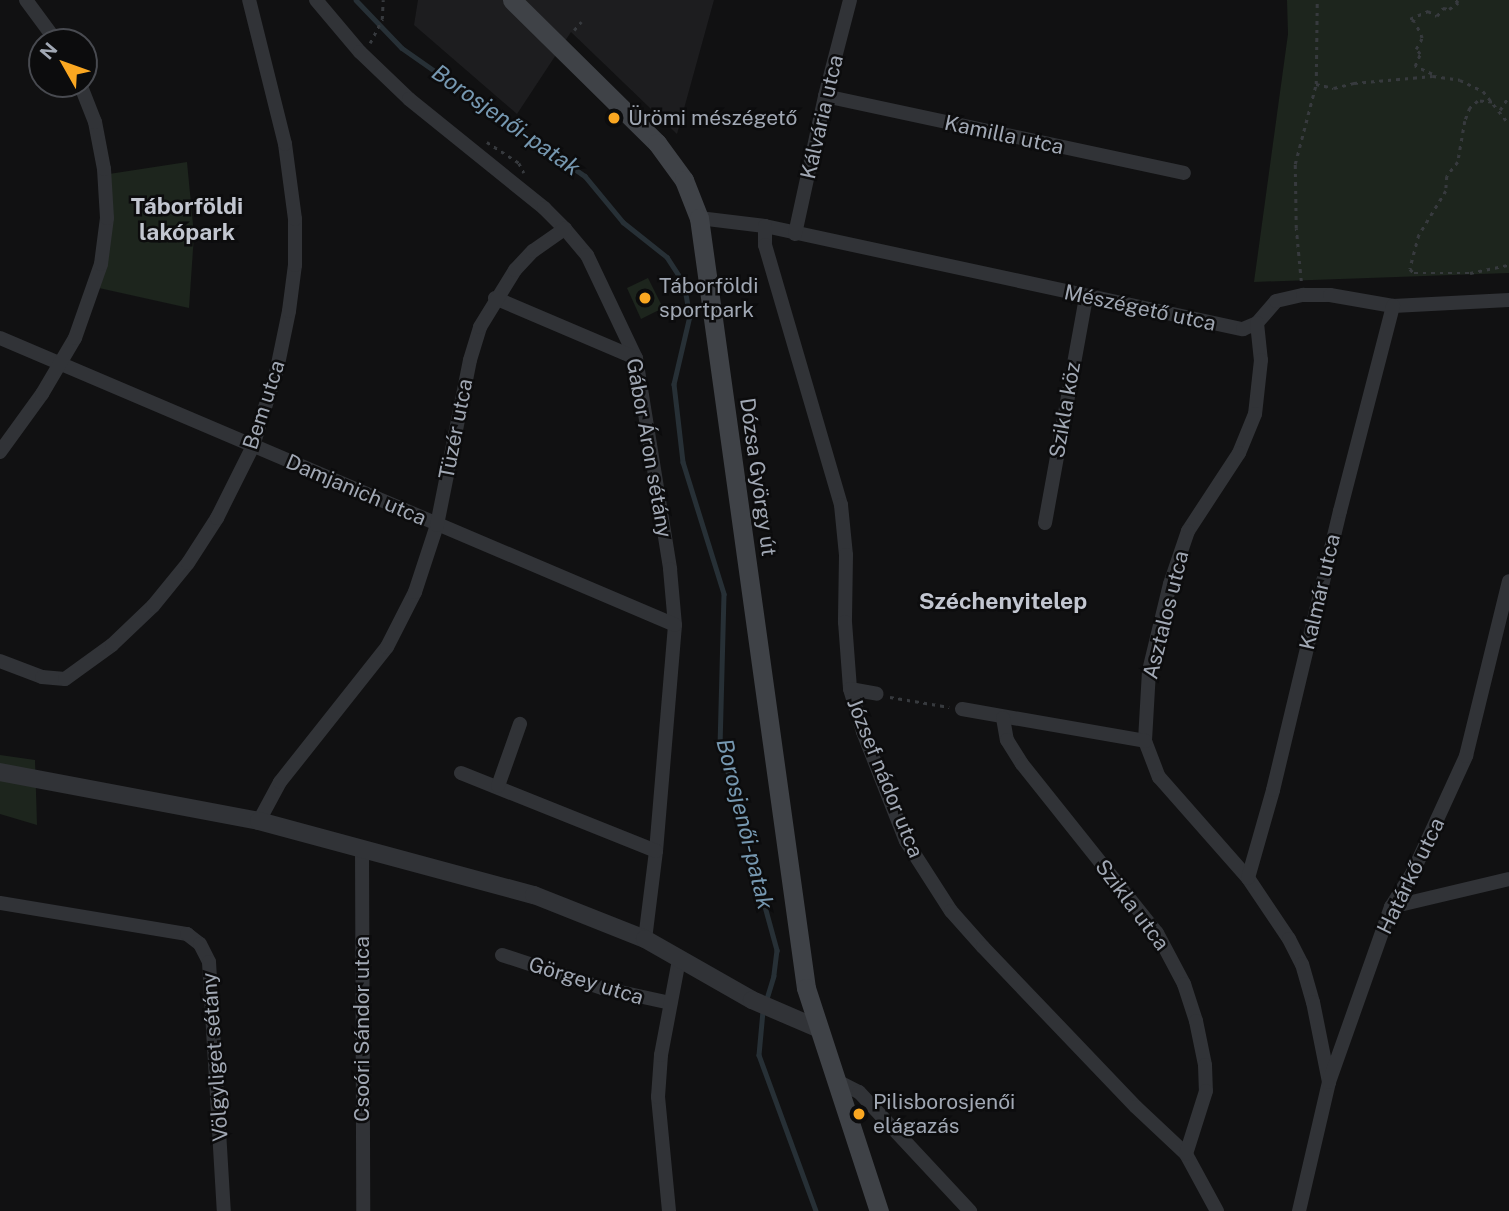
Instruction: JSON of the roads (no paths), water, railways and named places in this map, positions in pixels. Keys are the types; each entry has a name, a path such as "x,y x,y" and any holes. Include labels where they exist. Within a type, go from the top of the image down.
{"main road":[{"name":"Dózsa György út","path":"513,0 657,143 684,180 699,218 804,976 817,1028 879,1211"}],"street":[{"path":"26,0 47,28"},
{"name":"Bem utca","path":"0,661 42,677 65,679 112,645 153,606 188,563 217,518 253,446 277,369 289,311 295,265 295,219 283,132 249,0"},
{"name":"Gábor Áron sétány","path":"316,0 360,52 400,92 544,208 565,229 587,255 636,358 670,569 675,625 656,851 645,939"},
{"name":"Kálvária utca","path":"795,234 825,96 850,0"},
{"name":"Kamilla utca","path":"825,96 1184,173"},
{"path":"0,452 61,363 87,310 100,264 107,218 104,169 95,122 86,98"},
{"path":"699,218 765,226"},
{"name":"Mészégető utca","path":"765,226 1086,297 1160,309 1219,325 1243,328 1257,323"},
{"name":"József nádor utca","path":"765,226 765,245 841,505 846,555 845,622 850,690 863,732 906,841 951,911 1051,1021 1186,1154 1217,1211"},
{"name":"Tüzér utca","path":"259,821 280,782 387,648 415,592 437,525 470,360 480,327 495,298 533,251 565,229"},
{"path":"1257,323 1276,301 1303,295 1330,295 1393,306 1509,300"},
{"name":"Szikla köz","path":"1045,523 1086,297"},
{"path":"495,298 636,358"},
{"name":"Kalmár utca","path":"1248,878 1393,306"},
{"name":"Asztalos utca","path":"1257,323 1261,359 1255,414 1238,453 1188,531 1170,584 1149,671 1145,741 1159,777 1248,878 1289,939 1302,964 1313,1002 1329,1082"},
{"name":"Damjanich utca","path":"0,338 675,625"},
{"name":"Határkő utca","path":"1299,1211 1329,1082 1391,907 1413,872 1466,756 1509,581"},
{"path":"850,690 877,694"},
{"path":"962,709 1145,741"},
{"name":"Szikla utca","path":"1003,718 1007,740 1022,764 1157,933 1184,984 1196,1021 1205,1065 1206,1091 1186,1154"},
{"path":"498,786 520,724"},
{"path":"0,772 259,821 534,895 645,939 752,1000 781,1015 817,1028"},
{"path":"461,773 656,851"},
{"name":"Csoóri Sándor utca","path":"362,848 363,1211"},
{"path":"1391,907 1509,879"},
{"name":"Völgyliget sétány","path":"0,903 187,934 200,944 209,962 224,1211"},
{"name":"Görgey utca","path":"502,955 602,988 670,1003"},
{"name":"Görgey utca","path":"670,1211 658,1097 661,1055 679,960"},
{"path":"835,1080 859,1091 970,1211"}],"waterway":[{"name":"Borosjenői-patak","path":"356,0 402,48 585,176 623,222 667,257 684,283 690,316 674,384 683,462 724,594 720,743 777,950 774,976 766,1002"},
{"name":"Borosjenői-patak","path":"763,1011 759,1055 816,1211"}],"place":[{"name":"Ürömi mészégető","path":"614,118"},
{"name":"Táborföldi sportpark","path":"645,298"},
{"name":"Pilisborosjenői elágazás","path":"859,1114"}],"district":[{"name":"Táborföldi lakópark","path":"187,219"},
{"name":"Széchenyitelep","path":"1003,601"}]}
